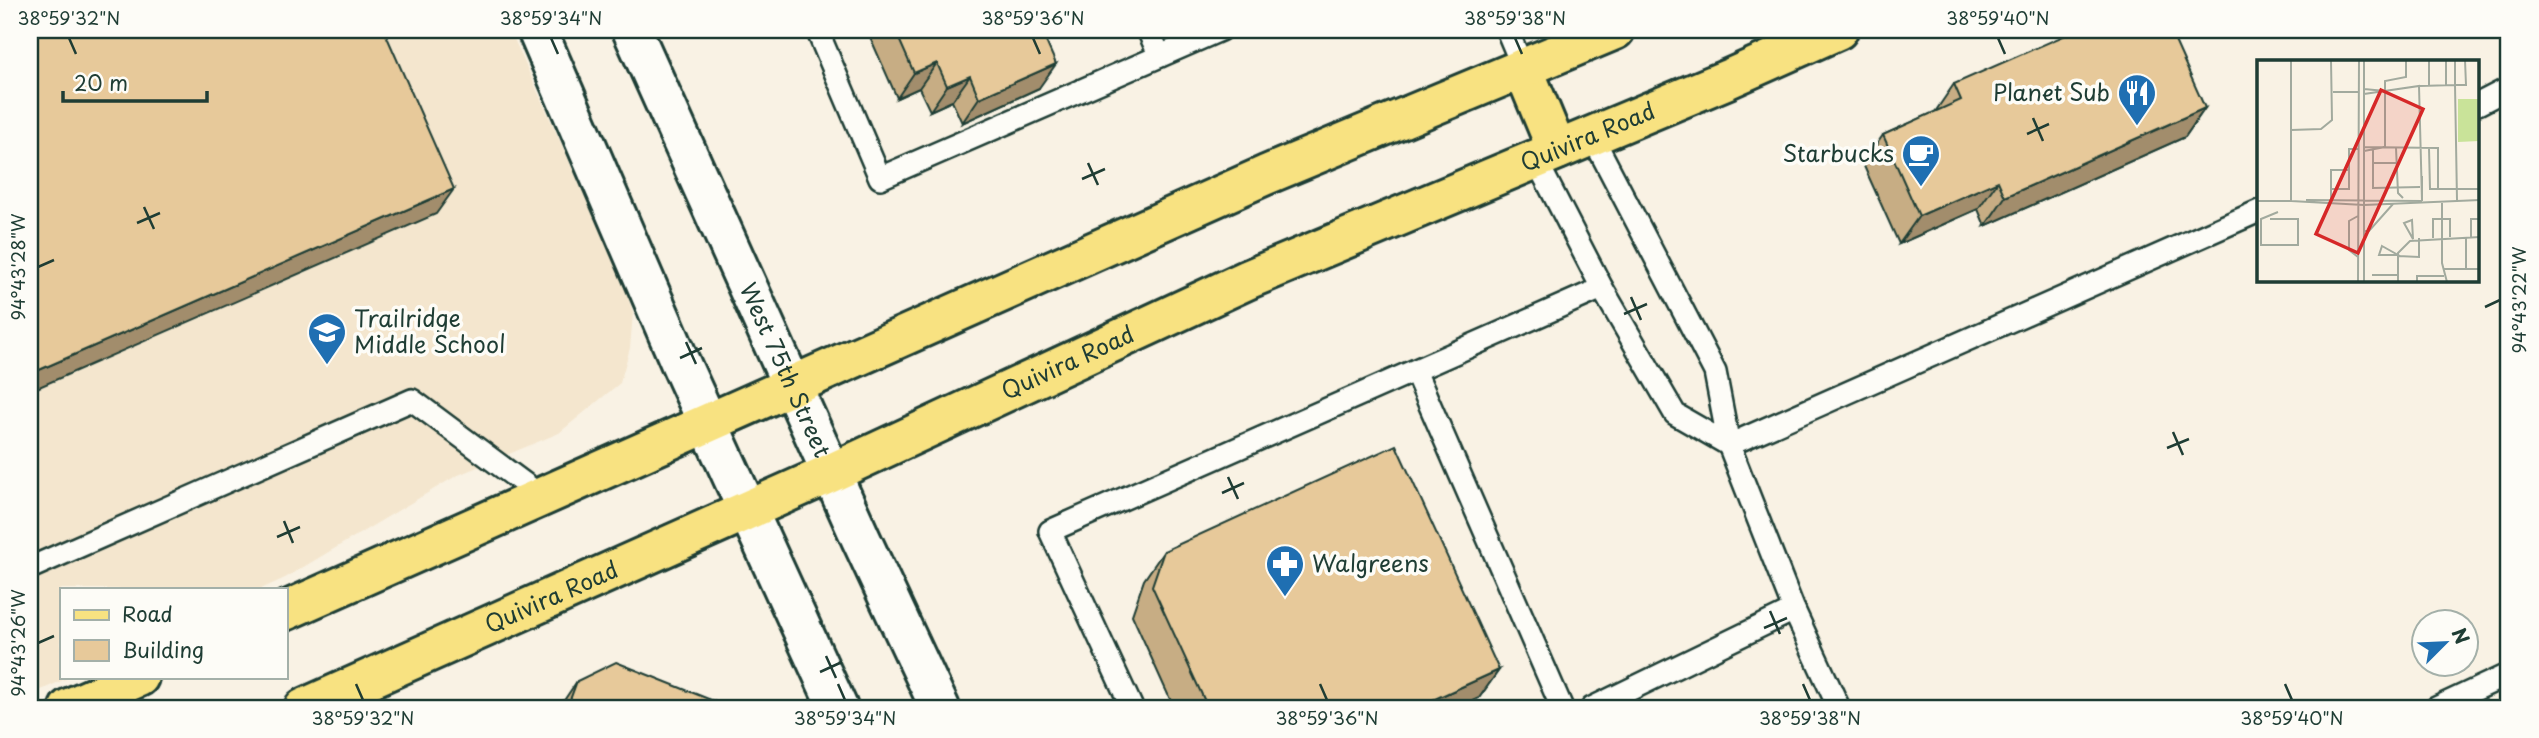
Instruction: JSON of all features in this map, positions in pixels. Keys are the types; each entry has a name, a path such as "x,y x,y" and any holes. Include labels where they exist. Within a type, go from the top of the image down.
{"main road":[{"path":"537,30 706,422 838,708"},
{"name":"West 75th Street","path":"632,30 940,708"},
{"path":"287,610 1266,175 1615,30"},
{"name":"Quivira Road","path":"304,708 362,697 746,511 1249,279 1728,79 1838,30"},
{"path":"1523,68 1546,155"},
{"path":"69,708 137,678"}],"lane":[{"path":"817,30 880,178 1220,30"},
{"path":"1148,30 1160,56"},
{"path":"1507,30 1523,68"},
{"path":"2480,103 2509,88"},
{"path":"1592,136 1715,372 1730,445 1794,610 1839,708"},
{"path":"1546,155 1602,288 1675,414 1730,445"},
{"path":"1730,445 2257,212"},
{"path":"1132,708 1050,531 1602,288"},
{"path":"1415,371 1562,708"},
{"path":"30,568 412,400 541,496"},
{"path":"1592,708 1794,610"},
{"path":"2436,708 2509,674"}],"shaded area":[{"name":"Trailridge Middle School","path":"30,30 510,30 623,281 633,313 630,348 620,383 559,433 456,476 285,578 263,588 60,588 60,678 68,678 30,695"}],"building":[{"path":"30,30 384,30 454,189 30,374"},
{"path":"895,30 1041,30 1056,64 979,98 970,76 947,86 937,63 914,73"},
{"path":"2077,30 2170,30 2205,108 2005,197 1998,181 1919,216 1883,135 1961,100 1954,84"},
{"name":"Walgreens","path":"1396,445 1499,670 1415,708 1208,708 1152,586 1164,551"},
{"path":"616,662 731,708 567,708 577,681"}],"place":[{"name":"Planet Sub","path":"2137,127"},
{"name":"Starbucks","path":"1921,188"},
{"name":"Trailridge Middle School","path":"327,366"},
{"name":"Walgreens","path":"1285,598"}]}
